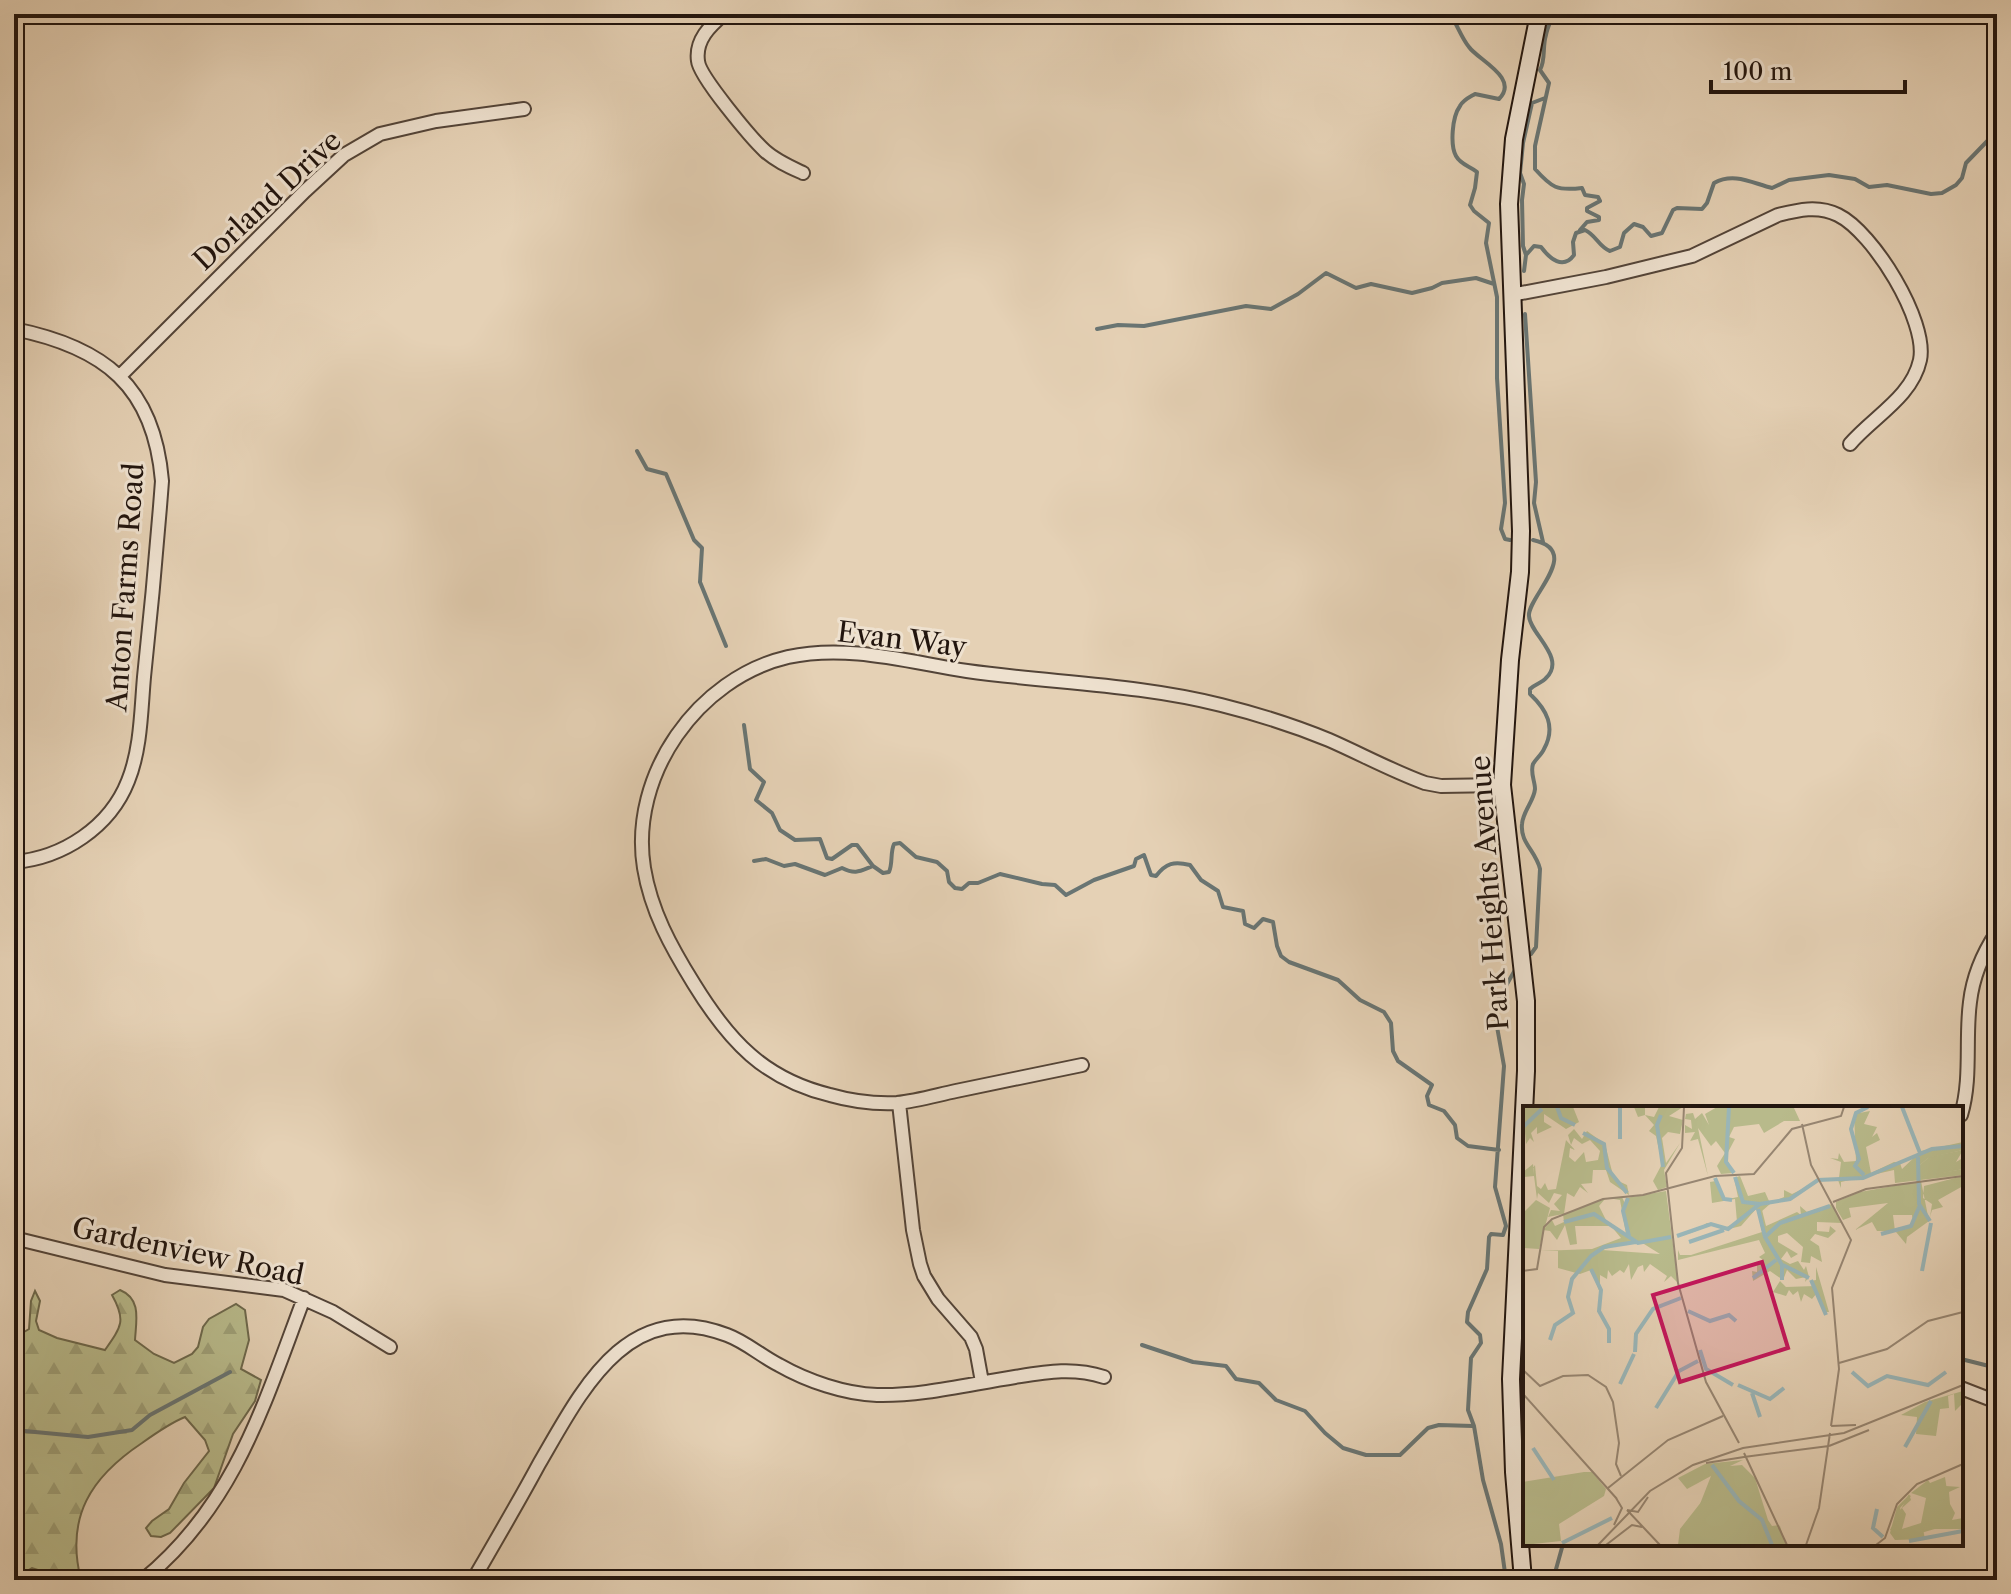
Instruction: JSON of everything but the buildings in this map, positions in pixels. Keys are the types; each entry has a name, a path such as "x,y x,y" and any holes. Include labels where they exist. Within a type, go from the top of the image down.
{"main road":[{"name":"Park Heights Avenue","path":"1524,1106 1526,1001 1502,785 1520,558 1509,204 1518,115 1539,14"},
{"name":"Park Heights Avenue","path":"1523,1202 1518,1414 1523,1580"}],"street":[{"path":"724,14 702,38 698,54 700,72 764,150 803,173"},
{"name":"Dorland Drive","path":"121,375 344,155 380,134 436,121 524,109"},
{"path":"1511,295 1606,277 1692,256 1792,211 1807,209 1839,215 1855,226 1902,290 1916,320 1920,341 1920,358 1907,388 1850,444"},
{"name":"Anton Farms Road","path":"14,329 63,342 121,375 144,409 159,451 162,481 134,758 128,781 94,830 57,852 14,862"},
{"name":"Evan Way","path":"1082,1065 899,1103 858,1101 808,1089 760,1064 736,1044 716,1020 659,922 643,865 644,816 649,796 666,749 681,728 704,703 738,677 762,665 787,658 838,652 1005,676 1181,695 1259,716 1323,738 1425,783 1441,786 1502,785"},
{"path":"1963,1106 1967,1082 1970,1002 1979,967 1997,932"},
{"path":"899,1103 913,1230 920,1264 938,1299 971,1337 982,1382"},
{"name":"Gardenview Road","path":"14,1238 165,1275 265,1287 304,1298 390,1347"},
{"path":"143,1580 181,1546 229,1481 258,1422 304,1298"},
{"path":"473,1580 578,1397 604,1363 617,1351 642,1337 668,1329 707,1329 728,1335 800,1376 873,1395 923,1393 1055,1370 1087,1371 1104,1377"},
{"path":"1963,1389 1997,1402"}],"green space":[{"path":"120,1290 135,1305 135,1340 154,1354 174,1363 192,1354 198,1347 203,1327 209,1319 236,1304 245,1310 249,1340 241,1369 261,1380 255,1401 233,1434 214,1488 170,1533 161,1537 151,1536 146,1528 169,1509 184,1483 209,1451 205,1440 185,1417 163,1428 124,1456 96,1485 86,1501 77,1537 81,1580 59,1580 32,1568 14,1579 14,1338 29,1329 35,1291 40,1301 36,1321 39,1330 57,1338 105,1350 120,1323 112,1295"}],"waterway":[{"path":"1450,14 1469,47 1495,70 1504,84 1499,99 1475,94 1463,102 1455,117 1453,138 1458,159 1477,172 1470,205 1489,223 1486,243 1497,297 1497,378 1505,503 1501,529 1505,539 1510,540"},
{"path":"1553,14 1540,70 1549,83 1535,146 1535,169 1556,187 1582,188 1585,195 1598,197 1600,201 1587,211 1599,220 1587,222 1580,230"},
{"path":"1524,271 1524,184 1520,173 1523,143 1532,103 1545,98"},
{"path":"1526,255 1534,246 1541,247 1552,259 1565,262 1574,255 1576,233 1585,230 1610,251 1620,247 1624,233 1634,224 1643,227 1651,236 1662,233 1673,210 1702,209 1714,183 1729,178 1772,188 1789,180 1829,175 1855,179 1869,187 1887,185 1931,194 1942,193 1956,185 1962,178 1966,163 1997,131"},
{"path":"1097,329 1118,325 1144,326 1246,306 1271,309 1326,273 1356,288 1371,284 1412,293 1442,283 1476,278 1494,284"},
{"path":"1525,314 1536,482 1534,503 1543,542"},
{"path":"637,451 647,469 666,474 694,540 702,548 700,582 726,646"},
{"path":"1531,954 1536,947 1540,869 1523,837 1522,824 1534,793 1533,764 1548,741 1549,726 1530,689 1546,678 1552,662 1529,616 1554,564 1554,554 1547,546 1533,540"},
{"path":"744,725 750,769 764,782 756,800 772,813 780,830 795,840 820,839 827,858 832,859 852,845 857,845 873,866 883,873 889,872 894,844 900,843 916,857 937,862 947,871 949,882 955,888 962,889 969,883 978,883 1000,874 1055,885 1066,895 1094,880 1134,866 1136,859 1144,855 1151,875 1156,876 1171,864 1190,865 1201,880 1218,891 1223,907 1243,911 1245,924 1254,928 1263,919 1273,922 1281,956 1289,962 1338,980 1360,1000 1384,1012 1391,1023 1393,1051 1398,1061 1432,1085 1427,1096 1429,1105 1444,1111 1455,1125 1457,1138 1468,1146 1499,1150"},
{"path":"754,861 766,859 784,866 795,864 825,875 842,868 855,872 873,866"},
{"path":"1506,1580 1501,1544 1468,1410 1471,1358 1481,1343 1480,1335 1467,1322 1468,1312 1487,1269 1489,1237 1491,1234 1503,1235 1506,1226 1495,1187 1504,1066 1496,1021 1499,998 1515,970"},
{"path":"1142,1345 1193,1362 1226,1366 1236,1379 1259,1383 1276,1400 1305,1411 1343,1448 1366,1455 1400,1455 1428,1428 1439,1425 1473,1426"},
{"path":"1963,1360 1997,1368"},
{"path":"14,1430 88,1437 132,1430 150,1415 230,1372"},
{"path":"1553,1580 1562,1546"}]}
